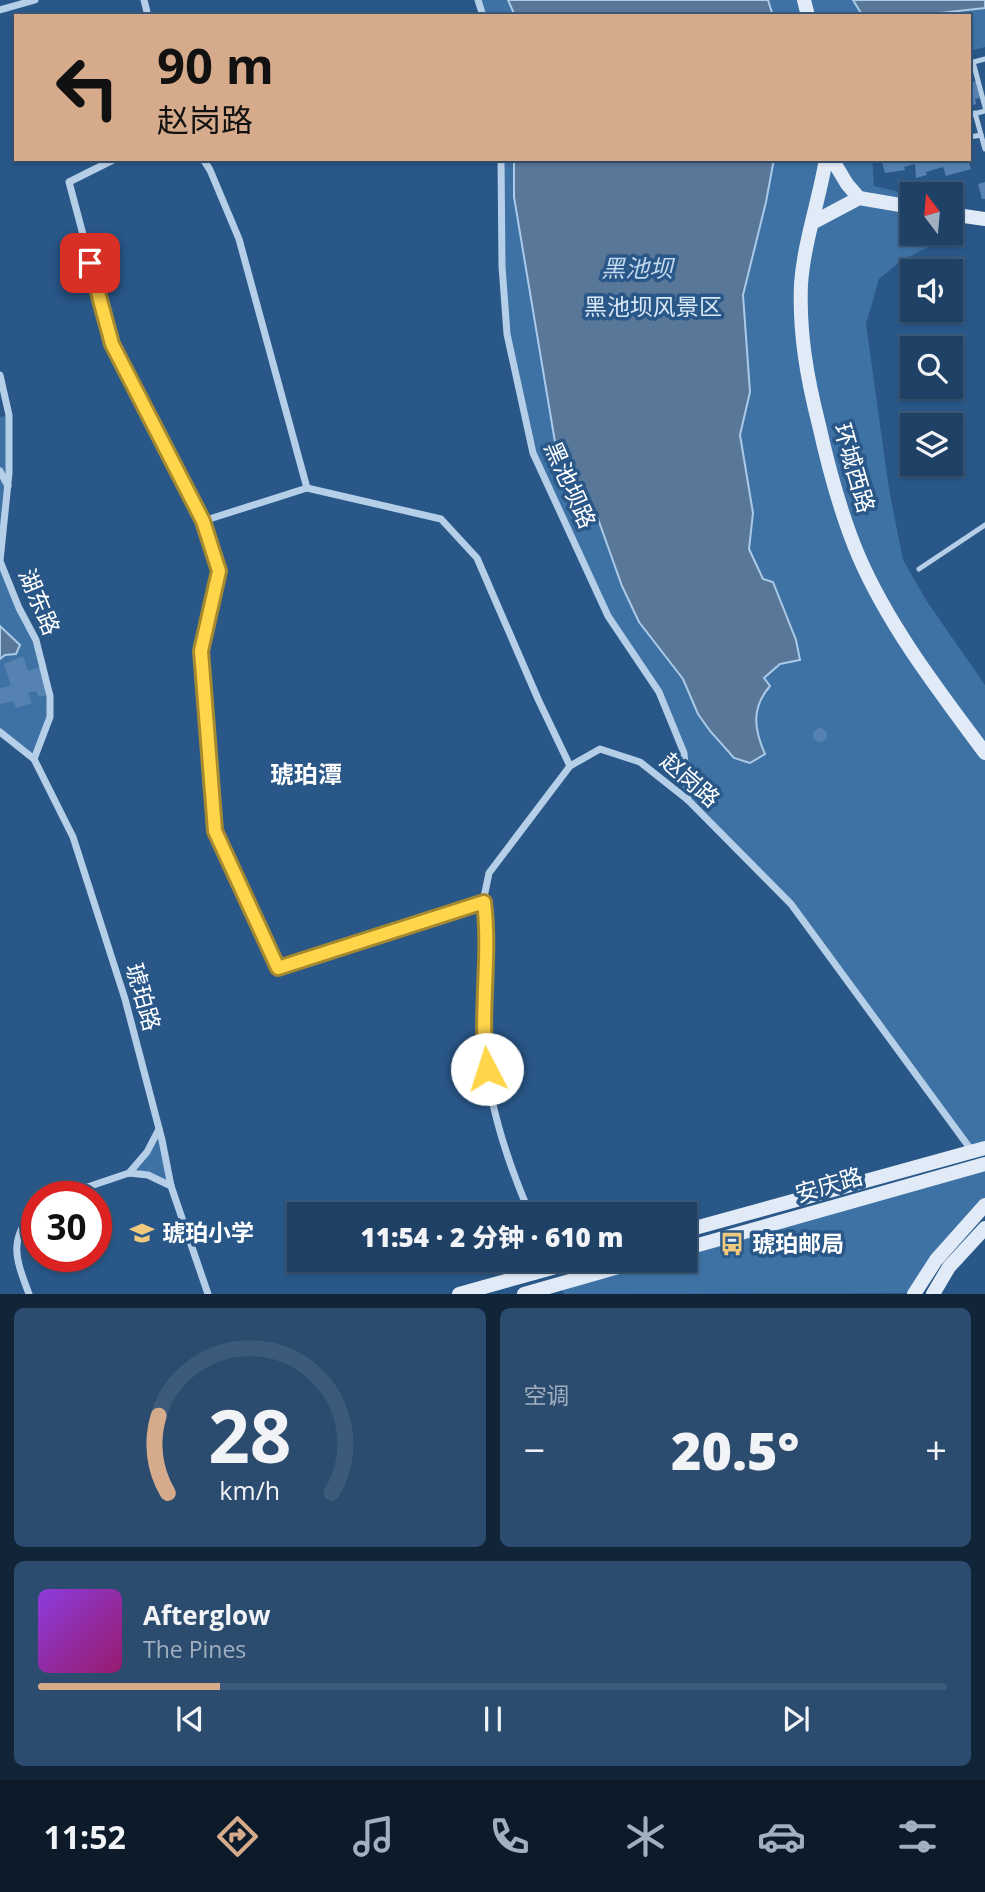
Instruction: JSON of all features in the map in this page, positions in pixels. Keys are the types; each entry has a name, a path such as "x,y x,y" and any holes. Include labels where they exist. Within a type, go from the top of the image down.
{"street":[{"path":"5,0 13,6"},
{"path":"0,10 34,0"},
{"path":"111,161 69,182 112,344 203,521 219,571 201,651 215,831 278,968 484,902"},
{"path":"203,161 210,170 240,239 307,488"},
{"name":"黑池坝路","path":"501,161 502,266 507,334 533,453 608,616 659,692 684,752 688,800"},
{"name":"环城西路","path":"826,161 802,281 800,321 804,360 837,496 859,557 886,610 985,753"},
{"path":"833,161 859,198"},
{"path":"812,223 859,198 900,205"},
{"path":"963,216 985,219"},
{"name":"湖东路","path":"0,375 9,415 8,485 0,561 19,608 36,640 50,696 50,717 34,759"},
{"path":"0,417 9,415"},
{"path":"0,471 8,485"},
{"path":"203,521 307,488 441,519 477,558 570,766"},
{"name":"琥珀路","path":"0,732 34,759 73,837 125,999 171,1186 208,1293"},
{"name":"赵岗路","path":"525,1202 508,1157 491,1093 484,1046 487,930 484,902 489,873 570,766 600,749 640,762 688,800 791,904 979,1150"},
{"path":"129,1173 148,1152 159,1129"},
{"name":"安庆路","path":"697,1227 979,1150"},
{"name":"安庆路","path":"697,1245 985,1164"},
{"path":"105,1181 129,1173 148,1175 171,1186"},
{"path":"914,1293 936,1260 985,1205"},
{"path":"21,1226 15,1241 19,1268 29,1293"},
{"path":"933,1293 949,1266 985,1228"},
{"path":"460,1293 527,1272"},
{"path":"524,1293 562,1288 608,1272"}],"lane":[{"path":"985,59 971,62 985,109 972,114 985,149"},
{"path":"971,137 981,135"},
{"path":"919,569 985,525"}],"green space":[{"path":"478,0 985,0 985,47 971,51 971,14 482,14"},
{"name":"黑池坝风景区","path":"501,161 872,161 874,186 900,192 900,245 932,245 900,259 879,279 866,324 889,489 903,560 926,600 985,685 985,1148 972,1151 791,904 688,800 684,753 659,692 608,616 533,453 507,334"},
{"path":"9,415 0,561 0,417"},
{"path":"0,561 36,640 46,674 50,717 34,759 0,732"},
{"path":"159,1129 171,1186 148,1175 129,1173"},
{"path":"985,1164 985,1205 914,1293 564,1294 560,1283 600,1272 697,1272 697,1245"}],"water":[{"path":"508,0 768,0 772,14 514,14"},
{"path":"853,0 985,0 985,8 931,14 861,13"},
{"name":"黑池坝","path":"514,161 774,161 743,295 750,392 740,435 753,513 749,549 763,579 773,582 796,640 800,660 780,664 764,678 770,686 760,702 756,719 758,736 765,754 750,763 734,758 710,731 698,714 683,679 639,622 622,586 597,516 577,497 563,469 556,448 514,197"},
{"path":"0,626 20,645 16,654 5,655 0,659"}],"building":[{"path":"976,81 980,98 975,99 976,104 971,106 971,83"},
{"path":"882,161 969,161 971,169 946,176 943,167 916,178 915,164 904,167 905,170 885,173"},
{"path":"985,182 985,199 982,199 978,184"},
{"path":"23,656 28,671 40,667 48,695 39,697 36,691 28,693 32,703 16,708 13,701 0,704 0,688 11,686 4,664"},
{"path":"820,728 825,730 825,740 820,742 815,740 813,735 815,730"}],"place":[{"name":"琥珀小学","path":"142,1233"},
{"name":"琥珀邮局","path":"732,1244"}],"district":[{"name":"琥珀潭","path":"306,775"}],"route":[{"path":"90,263 112,344 203,521 219,571 201,651 215,831 278,968 484,902 487,930 484,1046 487,1069"}]}
